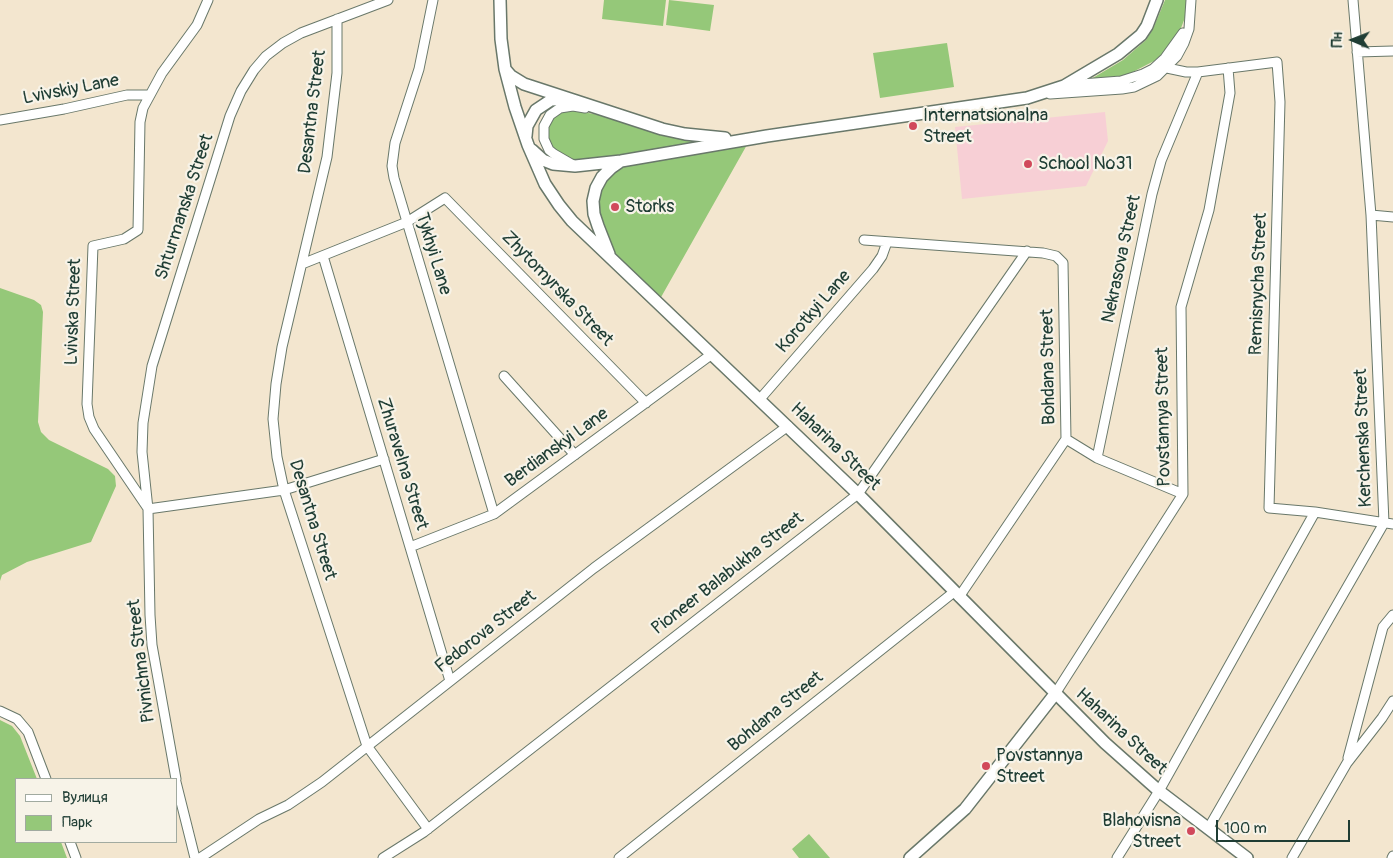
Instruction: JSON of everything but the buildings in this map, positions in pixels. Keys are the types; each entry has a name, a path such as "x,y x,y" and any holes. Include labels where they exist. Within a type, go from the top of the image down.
{"street":[{"name":"Lvivska Street","path":"148,509 94,429 89,417 87,404 93,246 124,239 138,230 140,122 143,108 162,73 197,25 208,0"},
{"name":"Shturmanska Street","path":"148,509 142,452 146,394 152,366 237,99 254,70 266,56 283,43 301,33 388,0"},
{"name":"Tykhyi Lane","path":"433,0 421,60 395,144 393,155 394,178 494,514"},
{"name":"Haharina Street","path":"500,0 501,39 505,69 515,107 528,145 546,184 572,221 858,494 1105,743 1159,791 1247,858"},
{"path":"570,99 560,98 543,104 530,117 527,126 528,145 543,160 564,166 621,161 767,136 1004,102 1040,94 1064,86 1103,64 1133,43 1147,26 1157,0"},
{"path":"1040,94 1134,87 1157,76 1167,68 1184,44 1189,29 1191,0"},
{"name":"Kerchenska Street","path":"1208,829 1389,524 1371,214 1352,0"},
{"path":"1064,86 1121,82 1153,69 1179,40 1191,15"},
{"name":"Desantna Street","path":"337,19 337,72 327,157 282,347 274,411 276,457 284,490 368,746 428,829"},
{"path":"1357,52 1393,52"},
{"name":"Remisnycha Street","path":"1228,68 1278,62 1280,102 1269,508 1315,512"},
{"path":"1167,68 1186,72 1228,68"},
{"name":"Povstannya Street","path":"910,858 965,809 1055,694 1183,494 1181,307 1209,210 1230,93 1228,68"},
{"path":"505,69 511,76 524,84 662,129 712,138 767,136"},
{"name":"Nekrasova Street","path":"1097,458 1152,194 1161,161 1198,72"},
{"name":"Lvivskiy Lane","path":"0,120 64,109 127,95 149,95"},
{"path":"575,166 554,154 546,145 544,126 550,115 560,108 573,106 622,116"},
{"path":"612,260 594,214 594,201 596,188 602,177 610,168 621,161"},
{"name":"Zhytomyrska Street","path":"407,222 444,198 646,403"},
{"path":"1371,214 1393,217"},
{"path":"302,264 407,222"},
{"path":"864,240 1027,252"},
{"name":"Korotkyi Lane","path":"760,399 873,269 882,256 887,242"},
{"name":"Bohdana Street","path":"619,858 956,594 1066,439 1063,264 1056,256 1027,252"},
{"name":"Pioneer Balabukha Street","path":"383,858 428,829 858,494 1027,252"},
{"name":"Zhuravelna Street","path":"323,256 450,681"},
{"name":"Berdianskyi Lane","path":"410,547 494,514 712,354"},
{"path":"504,376 575,455"},
{"name":"Fedorova Street","path":"200,858 259,819 288,805 322,782 594,568 788,426"},
{"path":"1066,439 1097,458 1183,494"},
{"path":"148,509 284,490 384,458"},
{"name":"Pivnichna Street","path":"148,509 152,645 175,778"},
{"path":"1117,858 1159,791 1315,512 1389,524"},
{"path":"1347,763 1383,627 1393,615"},
{"path":"1292,858 1347,763 1393,701"},
{"path":"0,711 17,719 28,732 46,778"},
{"name":"Pivnichna Street","path":"178,789 196,858"},
{"path":"70,843 76,858"}],"shaded area":[{"name":"School №31","path":"1105,112 1108,141 1086,186 962,199 955,127"}],"green space":[{"path":"604,0 666,0 663,26 602,19"},
{"path":"669,0 714,5 710,31 666,25"},
{"path":"1165,0 1187,0 1186,15 1181,28 1165,52 1154,61 1129,74 1116,78 1091,79 1123,60 1146,40 1153,29"},
{"path":"947,43 954,87 880,98 873,53"},
{"path":"572,110 621,119 717,142 575,162 552,148 547,138 547,127 553,117 562,111"},
{"path":"748,143 660,299 616,258 602,225 597,201 605,179 623,164"},
{"path":"0,288 34,300 41,305 43,312 38,422 41,432 49,440 108,469 115,476 116,486 91,542 27,562 2,575 0,581"},
{"path":"0,720 12,726 20,736 37,778 15,778 15,843 61,843 67,858 0,858"},
{"path":"809,834 830,858 799,858 792,849"}],"place":[{"name":"Internatsionalna Street","path":"913,126"},
{"name":"School №31","path":"1028,164"},
{"name":"Storks","path":"615,207"},
{"name":"Povstannya Street","path":"986,766"},
{"name":"Blahovisna Street","path":"1191,831"}]}
